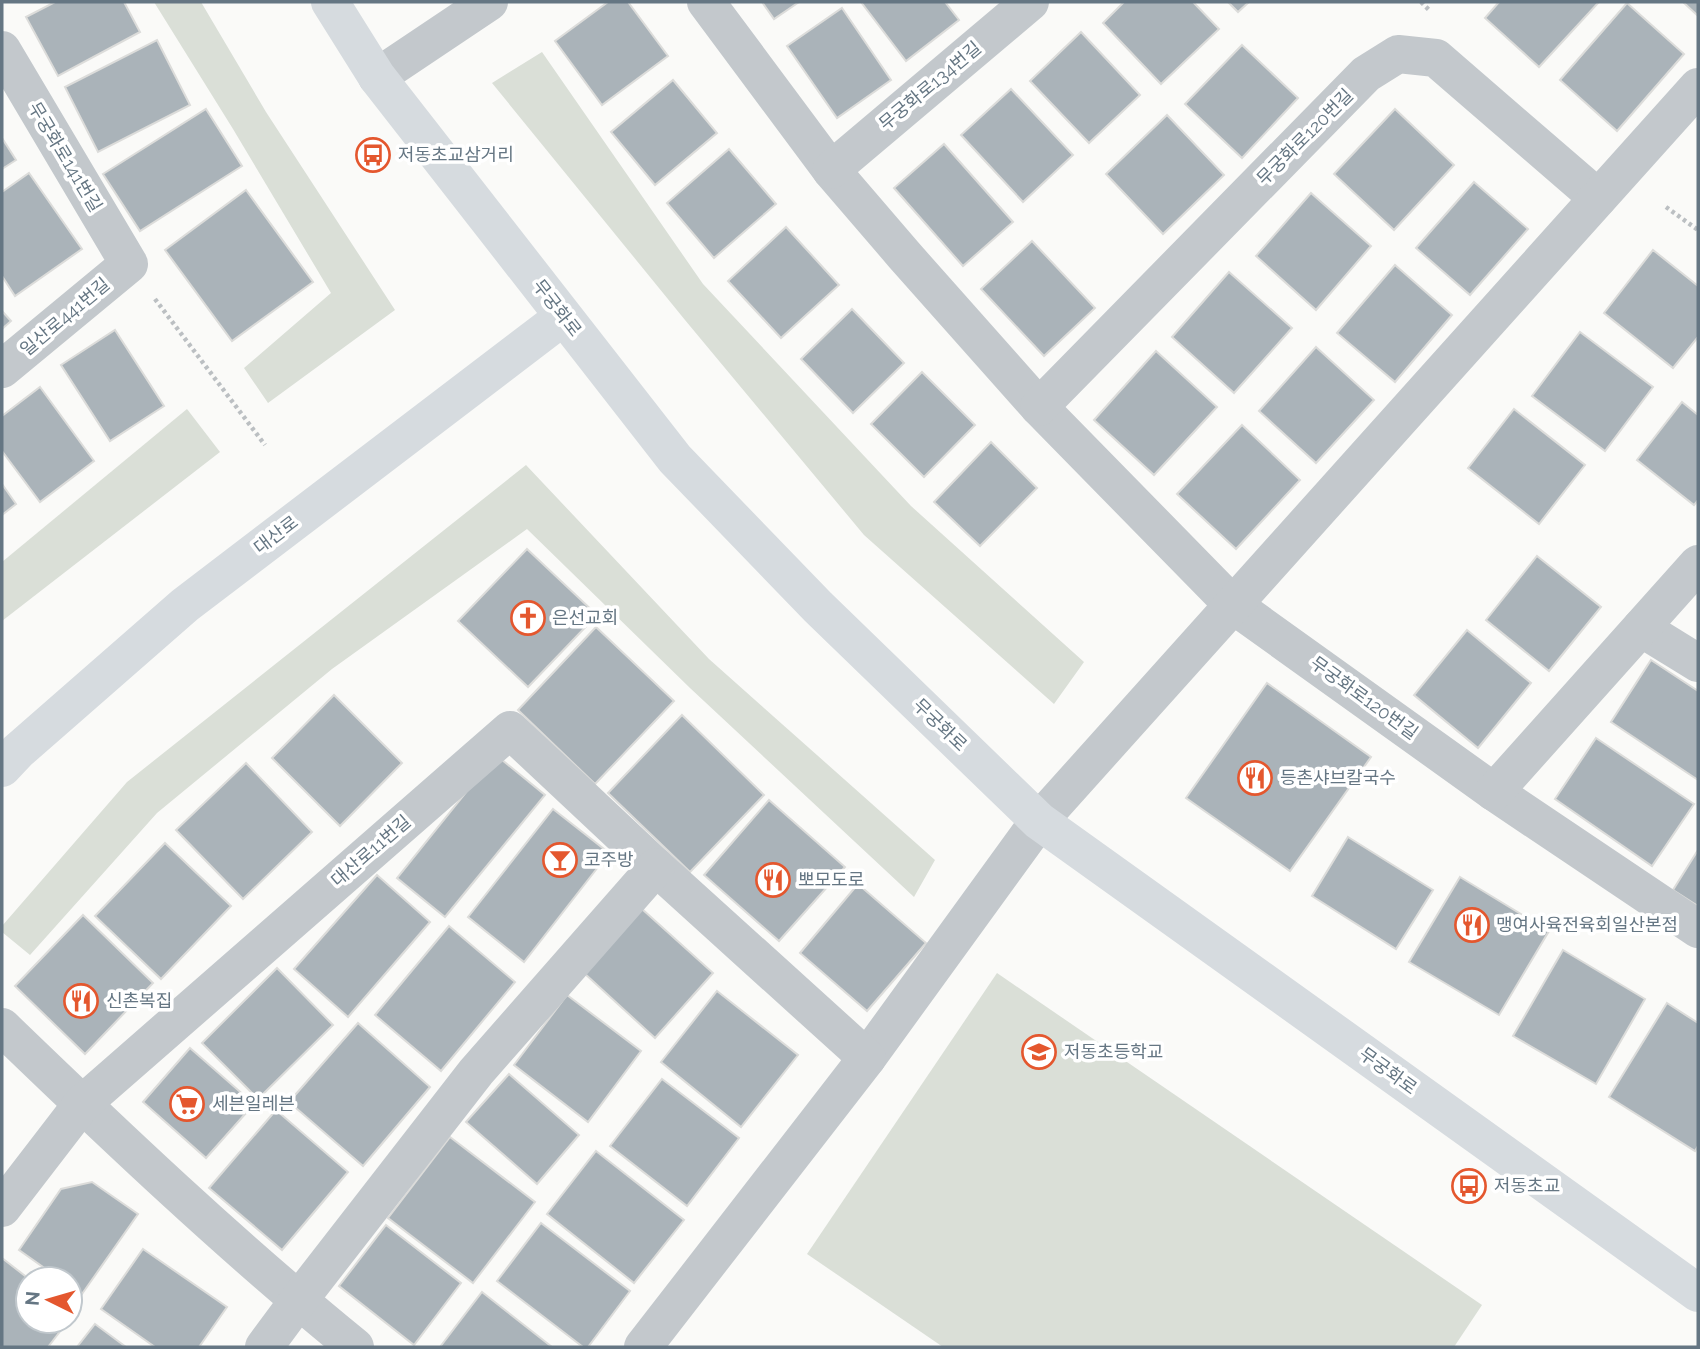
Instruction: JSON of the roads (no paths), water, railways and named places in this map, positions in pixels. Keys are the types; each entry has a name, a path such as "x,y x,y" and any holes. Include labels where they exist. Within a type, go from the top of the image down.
{"main road":[{"name":"무궁화로","path":"330,2 377,77 675,459 818,607 1039,821 1698,1293"},
{"name":"대산로","path":"2,768 185,605 563,317"}],"street":[{"path":"377,77 489,2"},
{"name":"무궁화로120번길","path":"706,2 831,170 1039,407 1233,605 1494,792 1698,929"},
{"name":"무궁화로134번길","path":"831,170 1030,2"},
{"name":"무궁화로141번길","path":"2,50 129,264"},
{"name":"무궁화로120번길","path":"1039,407 1366,74 1398,54 1436,58 1598,198"},
{"path":"643,1347 867,1058 1039,821 1698,87"},
{"name":"일산로441번길","path":"2,369 129,264"},
{"path":"1494,792 1698,564"},
{"path":"1641,628 1698,663"},
{"name":"대산로11번길","path":"2,1208 82,1104 510,730 656,867 867,1058"},
{"path":"264,1347 476,1072 656,867"},
{"path":"2,1027 82,1104 298,1301 355,1347"}],"place":[{"name":"저동초교삼거리","path":"373,155"},
{"name":"은선교회","path":"528,618"},
{"name":"등촌샤브칼국수","path":"1255,778"},
{"name":"코주방","path":"560,860"},
{"name":"뽀모도로","path":"773,880"},
{"name":"맹여사육전육회일산본점","path":"1472,925"},
{"name":"신촌복집","path":"81,1001"},
{"name":"저동초등학교","path":"1039,1052"},
{"name":"세븐일레븐","path":"187,1104"},
{"name":"저동초교","path":"1469,1186"}]}
